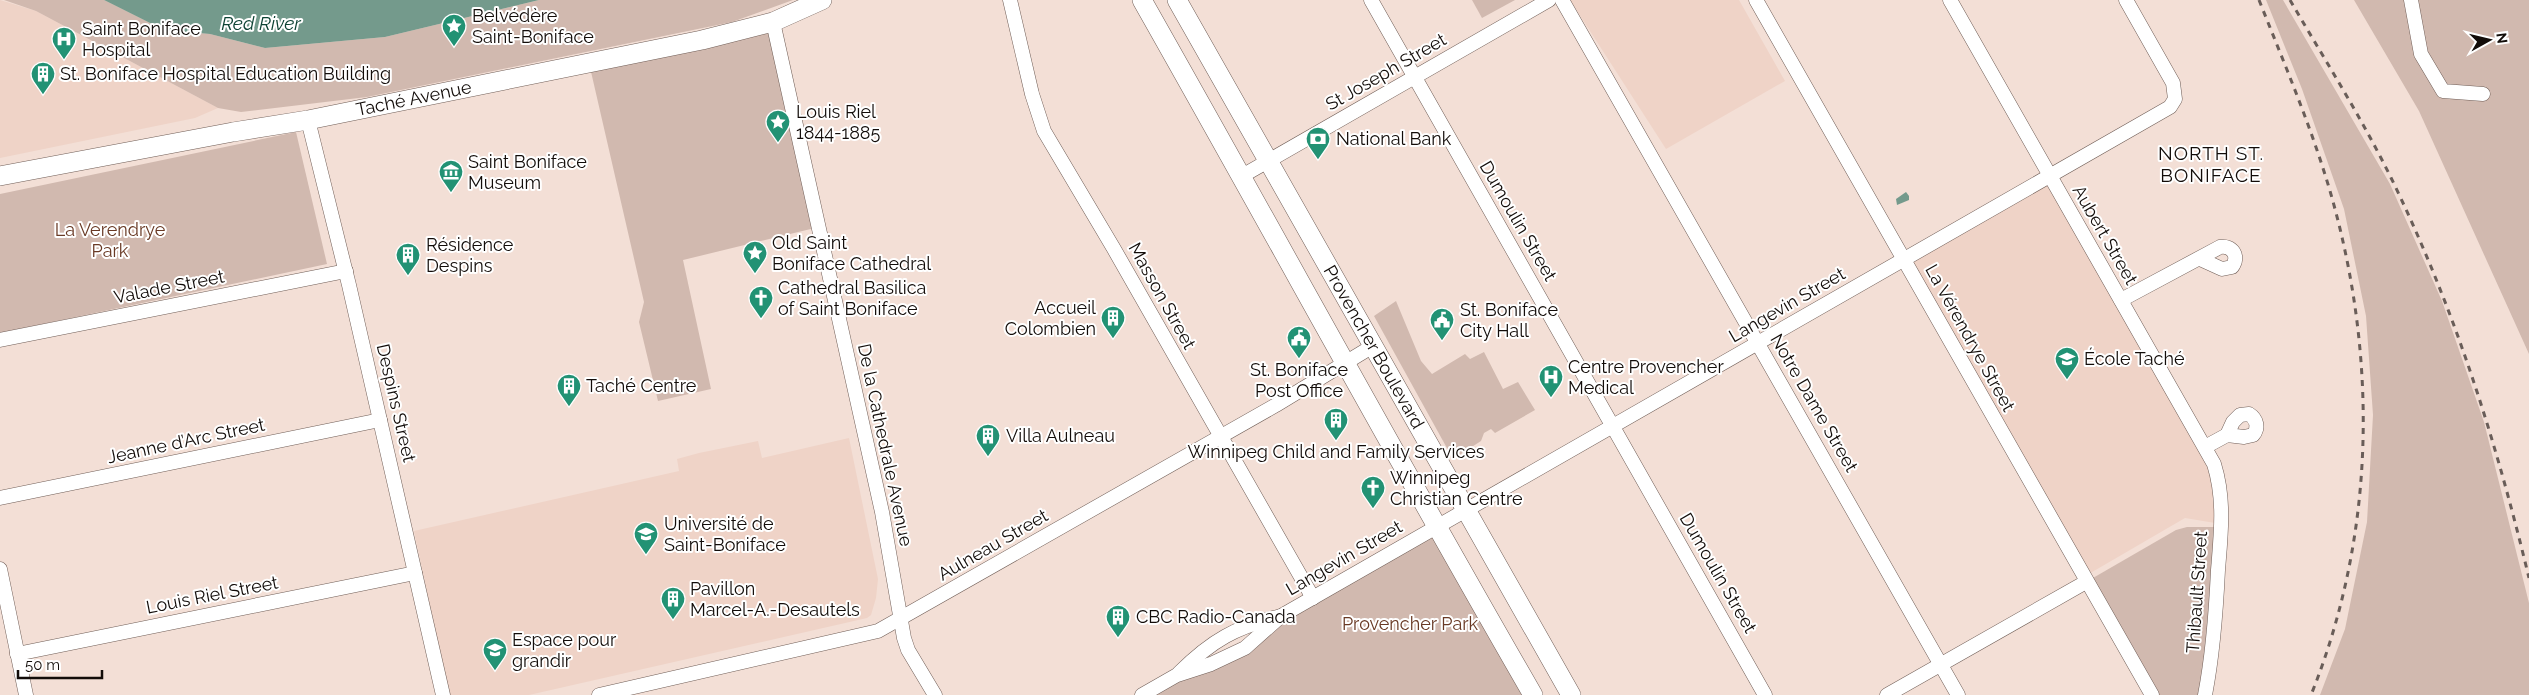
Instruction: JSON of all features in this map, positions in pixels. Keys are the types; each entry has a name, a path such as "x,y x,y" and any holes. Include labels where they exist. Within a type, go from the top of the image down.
{"main road":[{"name":"Taché Avenue","path":"0,176 233,132 308,120 702,40 773,22 822,0"},
{"name":"Provencher Boulevard","path":"1142,0 1347,363 1436,527 1533,695"},
{"name":"Provencher Boulevard","path":"1177,0 1571,695"}],"street":[{"name":"Masson Street","path":"1010,0 1034,102 1044,131 1114,249 1313,598"},
{"name":"Dumoulin Street","path":"1370,0 1765,695"},
{"name":"St Joseph Street","path":"1242,176 1549,0"},
{"name":"Notre Dame Street","path":"1562,0 1958,695"},
{"name":"La Vérendrye Street","path":"1756,0 2152,695"},
{"name":"Aubert Street","path":"1950,0 2205,447 2214,464 2220,491"},
{"name":"Langevin Street","path":"1142,695 1177,675 1211,664 1245,648 1281,616 2166,111 2173,103 2175,93 2173,84 2126,0"},
{"path":"2410,0 2421,54 2444,91 2483,94"},
{"name":"De la Cathedrale Avenue","path":"773,22 882,512 908,650 935,695"},
{"name":"Despins Street","path":"308,120 346,271 443,695"},
{"path":"2121,300 2182,266 2200,259"},
{"name":"Valade Street","path":"0,340 346,271"},
{"name":"Aulneau Street","path":"598,695 615,693 878,631 1220,437 1373,346"},
{"name":"Jeanne d’Arc Street","path":"0,498 380,420"},
{"path":"2205,447 2227,435"},
{"name":"Thibault Street","path":"2204,695 2212,652 2216,608 2222,508 2220,491"},
{"path":"0,569 26,695"},
{"name":"Louis Riel Street","path":"17,654 415,573"},
{"path":"1887,695 2086,582"},
{"name":"Langevin Street","path":"1177,675 1198,654 1219,638 1244,626 1281,616"}],"shaded area":[{"name":"Saint Boniface Hospital","path":"0,0 36,11 218,108 195,118 0,158"},
{"path":"1570,0 1739,0 1785,81 1666,149"},
{"name":"École Taché","path":"2051,177 2210,468 2215,491 2215,523 2185,518 2087,575 1905,260"},
{"name":"Université de Saint-Boniface","path":"849,438 878,579 876,598 871,615 867,618 529,695 449,695 414,531 679,471 677,459 699,453 758,441 762,458"}],"green space":[{"path":"4,0 104,0 164,30 210,34 265,48 385,37 539,0 793,0 732,22 367,97 241,112 218,108 36,11"},
{"path":"1472,0 1515,0 1482,18"},
{"path":"2266,0 2283,0 2390,184 2442,301 2484,422 2529,603 2529,695 2320,695 2345,629 2367,522 2373,415 2366,316 2344,209 2302,89"},
{"path":"2354,0 2529,0 2529,354 2419,111"},
{"path":"773,22 819,227 683,260 711,389 658,401 639,322 644,302 589,63"},
{"name":"La Verendrye Park","path":"296,132 327,264 0,333 0,194"},
{"path":"1396,301 1421,361 1432,374 1465,354 1470,359 1484,352 1503,389 1518,382 1535,410 1495,433 1491,429 1484,433 1481,441 1453,459 1374,316"},
{"name":"Provencher Park","path":"1436,527 1533,695 1142,695 1257,639"},
{"path":"2187,527 2221,527 2205,695 2152,695 2086,582 2176,530"}],"water":[{"name":"Red River","path":"104,0 539,0 385,37 265,48 210,34 164,30"},
{"path":"1906,192 1909,200 1897,205 1896,199"}],"railway":[{"path":"2259,0 2306,119 2330,191 2346,254 2356,317 2362,381 2363,445 2358,509 2348,572 2332,634 2311,695"},
{"path":"2290,0 2384,164 2438,284 2473,380 2488,428 2503,477 2529,578"}],"place":[{"name":"Belvédère Saint-Boniface","path":"454,47"},
{"name":"Saint Boniface Hospital","path":"64,60"},
{"name":"St. Boniface Hospital Education Building","path":"43,95"},
{"name":"Louis Riel 1844-1885","path":"778,143"},
{"name":"National Bank","path":"1318,160"},
{"name":"Saint Boniface Museum","path":"451,193"},
{"name":"Old Saint Boniface Cathedral","path":"755,274"},
{"name":"Résidence Despins","path":"408,276"},
{"name":"Cathedral Basilica of Saint Boniface","path":"761,319"},
{"name":"Accueil Colombien","path":"1113,339"},
{"name":"St. Boniface City Hall","path":"1442,341"},
{"name":"St. Boniface Post Office","path":"1299,359"},
{"name":"École Taché","path":"2067,380"},
{"name":"Centre Provencher Medical","path":"1551,398"},
{"name":"Taché Centre","path":"569,407"},
{"name":"Winnipeg Child and Family Services","path":"1336,441"},
{"name":"Villa Aulneau","path":"988,457"},
{"name":"Winnipeg Christian Centre","path":"1373,509"},
{"name":"Université de Saint-Boniface","path":"646,555"},
{"name":"Pavillon Marcel-A.-Desautels","path":"673,620"},
{"name":"CBC Radio-Canada","path":"1118,638"},
{"name":"Espace pour grandir","path":"495,671"}],"district":[{"name":"NORTH ST. BONIFACE","path":"2211,164"}]}
